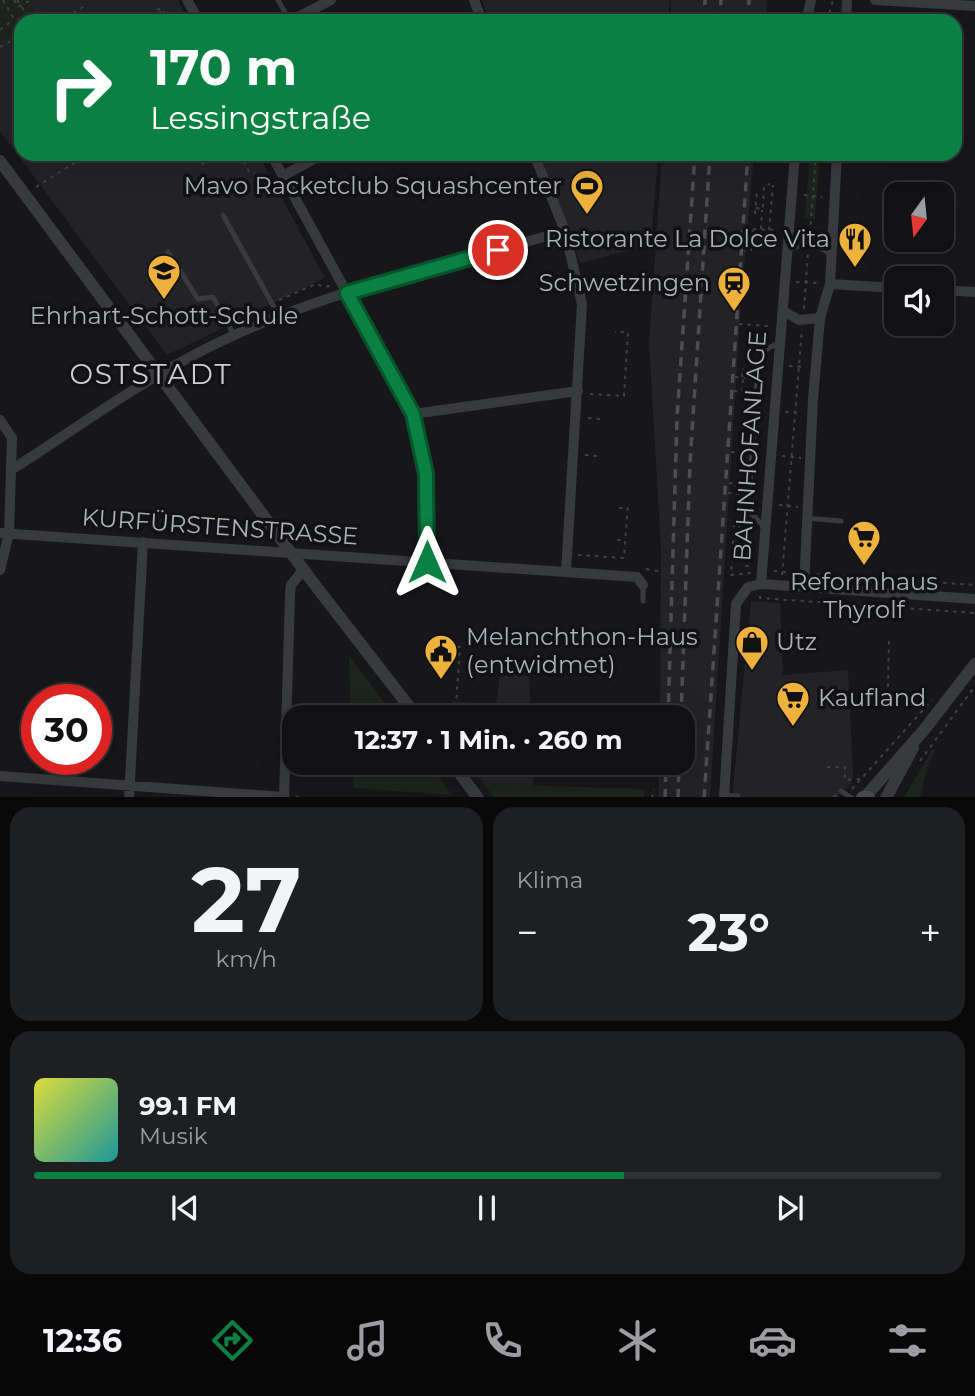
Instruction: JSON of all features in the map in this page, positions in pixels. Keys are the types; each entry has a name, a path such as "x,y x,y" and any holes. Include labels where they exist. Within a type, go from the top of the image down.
{"street":[{"path":"304,14 331,0"},
{"path":"875,0 975,6"},
{"path":"0,161 408,705"},
{"path":"275,161 413,414 426,474 427,562"},
{"path":"283,176 310,161"},
{"path":"537,161 565,231 582,304 566,572"},
{"name":"BAHNHOFANLAGE","path":"761,584 756,572 765,528 779,327 786,281 795,161"},
{"path":"804,587 812,414 820,318 830,284 837,161"},
{"path":"11,470 194,355 347,293 565,231"},
{"path":"789,248 801,242 824,247 831,252"},
{"path":"830,284 884,287"},
{"path":"954,291 975,292"},
{"name":"BAHNHOFANLAGE","path":"783,312 803,321 820,318"},
{"path":"413,414 578,392"},
{"path":"0,421 12,438 0,570"},
{"name":"KURFÜRSTENSTRASSE","path":"5,533 566,572 637,578 643,585"},
{"path":"129,797 143,542"},
{"path":"0,776 284,797 290,595 291,585 304,569"},
{"path":"724,796 736,604 748,587 761,584 781,585 975,599"},
{"path":"862,795 924,730 975,664"},
{"path":"886,797 924,730"},
{"path":"461,775 477,797"}],"lane":[{"path":"223,215 280,318"},
{"path":"168,252 198,299 213,297 236,337"},
{"path":"765,528 748,510 748,488 758,364 767,349 778,343"},
{"path":"806,513 841,521"},
{"path":"643,585 643,601"},
{"path":"841,791 852,797"},
{"path":"724,796 738,796"}],"path":[{"path":"0,30 14,19 3,0"},
{"path":"16,0 18,7 28,0"},
{"path":"16,0 26,14"},
{"path":"20,5 28,0"},
{"path":"70,14 86,5 82,0"},
{"path":"35,188 77,161"},
{"path":"202,164 207,161"},
{"path":"243,161 250,173 256,173"},
{"path":"780,600 816,161"},
{"path":"761,229 764,186 771,184 769,230"},
{"path":"755,214 757,191"},
{"path":"807,195 815,196"},
{"path":"757,197 763,198"},
{"path":"756,208 762,209"},
{"path":"743,250 751,251 753,228 790,231"},
{"path":"786,281 830,284"},
{"path":"272,304 316,284 325,287 332,285"},
{"path":"739,324 779,327"},
{"path":"578,392 624,396 628,332 615,332"},
{"path":"777,364 816,368"},
{"path":"734,391 742,392 743,368"},
{"path":"621,370 626,370"},
{"path":"735,377 751,378"},
{"path":"774,411 812,414"},
{"path":"577,418 601,419"},
{"path":"730,452 745,453"},
{"path":"574,454 598,456"},
{"path":"771,455 809,458"},
{"path":"728,494 735,494 736,484 729,483"},
{"path":"568,555 624,558 628,503"},
{"path":"767,504 789,506 806,513"},
{"path":"618,508 627,508"},
{"path":"736,514 731,575 782,572 975,585"},
{"path":"736,523 739,524 745,566 751,565 756,572"},
{"path":"617,540 625,540"},
{"path":"761,584 762,603"},
{"path":"762,598 975,613"},
{"path":"889,613 890,607"},
{"path":"763,628 763,637"},
{"path":"888,687 889,637"},
{"path":"440,646 460,647 456,705"},
{"path":"919,763 975,686"},
{"path":"827,767 845,767 845,780 862,779 907,724 934,698"},
{"path":"862,779 862,795"},
{"path":"652,797 654,789"}],"shaded area":[{"path":"0,0 178,0 185,14 14,14 14,150 0,131"},
{"path":"0,0 27,0 36,14 14,14 14,34 0,41"},
{"path":"482,0 670,0 669,14 487,14"},
{"path":"671,0 767,0 766,14 670,14"},
{"path":"22,161 262,161 325,278 167,355"},
{"path":"543,161 657,161 651,245 580,263"},
{"path":"662,161 753,161 741,300 710,797 658,797 659,775 695,775 695,705 660,705 661,548 649,343"},
{"path":"809,161 819,161 815,219 805,218"},
{"name":"Kaufland","path":"751,601 780,603 783,675 848,670 853,775 851,784 837,797 732,797"},
{"path":"349,655 386,705 351,705"},
{"path":"500,675 529,675 530,705 496,705"},
{"path":"453,701 496,705 453,705"},
{"path":"932,750 935,750 929,761 920,797 904,797"},
{"path":"353,775 437,775 452,795 353,788"},
{"path":"477,775 534,775 534,786 484,784"},
{"path":"484,784 645,789 644,797 493,797"}],"railway":[{"path":"704,14 705,0"},
{"path":"720,14 721,0"},
{"path":"748,14 749,0"},
{"path":"668,705 677,418 695,161"},
{"path":"681,705 690,463 710,161"},
{"path":"704,797 748,161"},
{"path":"665,797 666,775"},
{"path":"678,797 679,775"}],"place":[{"name":"Mavo Racketclub Squashcenter","path":"587,216"},
{"name":"Ristorante La Dolce Vita","path":"855,269"},
{"name":"Ehrhart-Schott-Schule","path":"164,301"},
{"name":"Schwetzingen","path":"734,313"},
{"name":"Reformhaus Thyrolf","path":"864,567"},
{"name":"Utz","path":"752,672"},
{"name":"Melanchthon-Haus (entwidmet)","path":"441,681"},
{"name":"Kaufland","path":"793,728"}],"district":[{"name":"OSTSTADT","path":"151,374"}],"route":[{"path":"427,562 426,474 424,453 413,414 347,293 498,250"}]}
